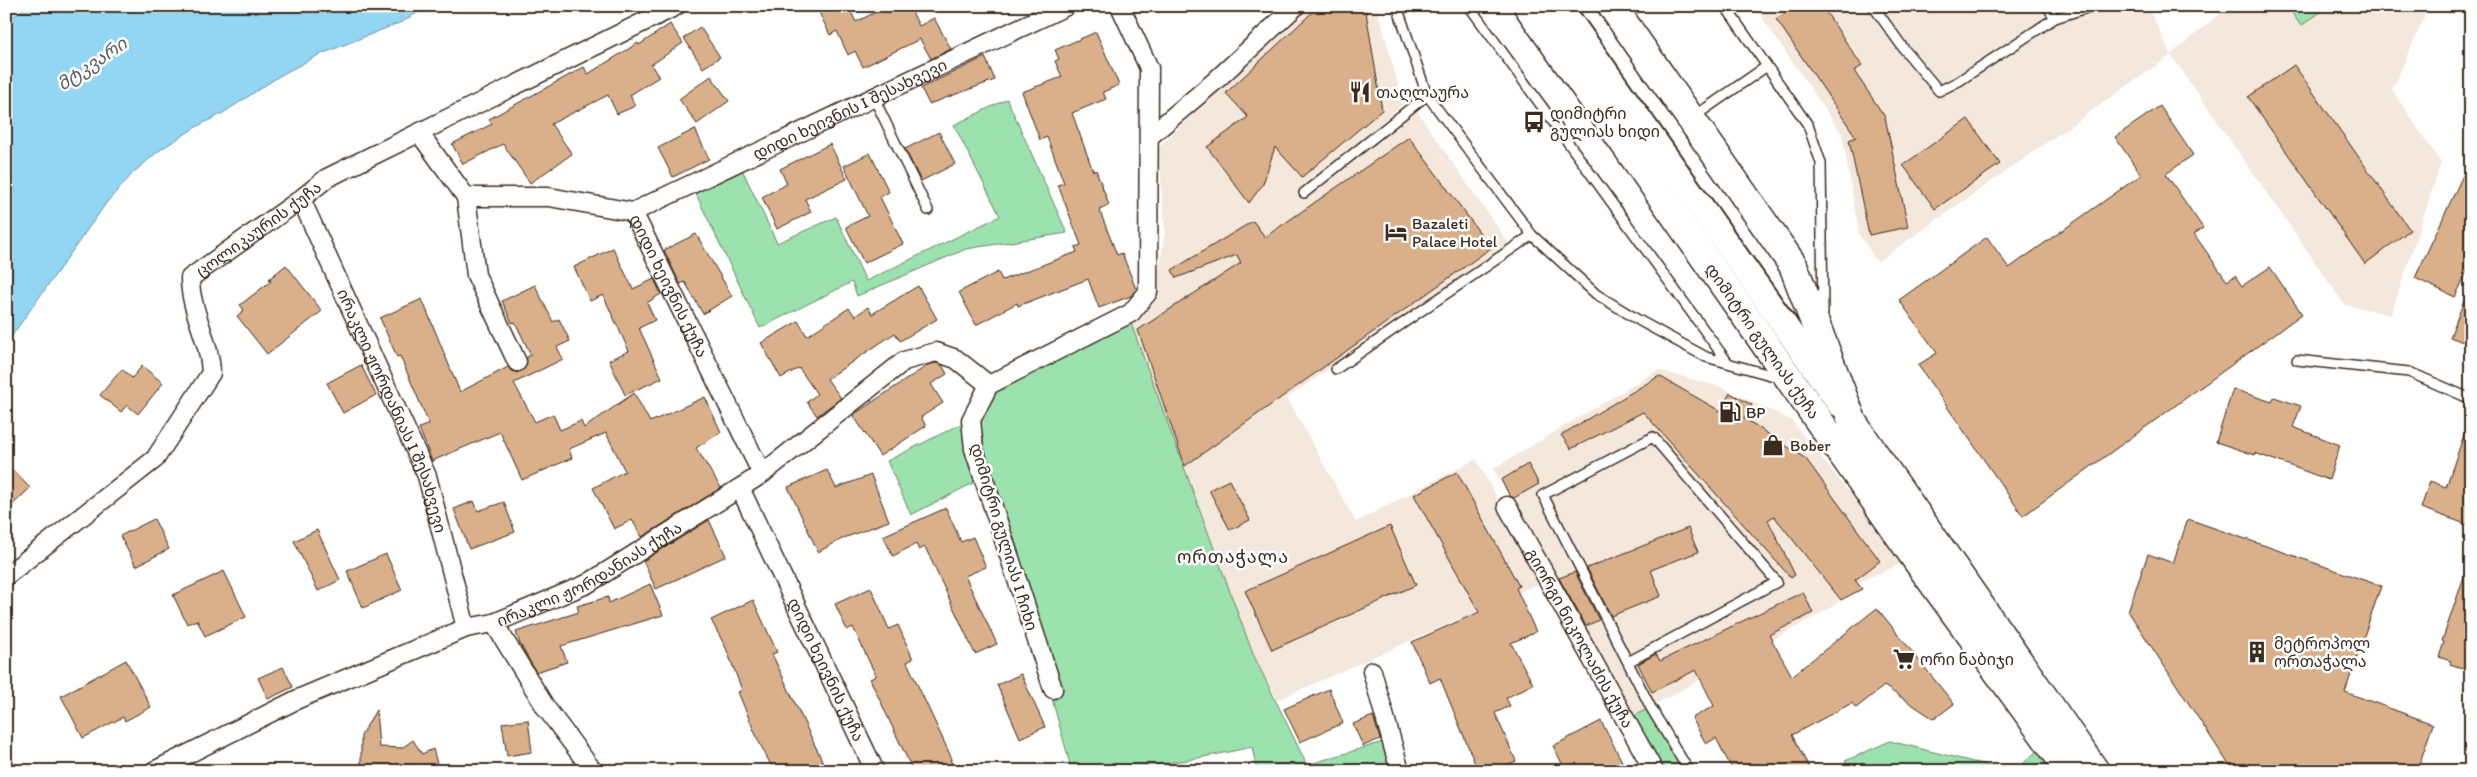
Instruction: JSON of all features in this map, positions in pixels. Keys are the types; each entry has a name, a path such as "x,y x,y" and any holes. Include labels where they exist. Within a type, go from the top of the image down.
{"highway":[{"name":"დიმიტრი გულიას ქუჩა","path":"1528,6 1923,569 2066,767"},
{"name":"დიმიტრი გულიას ქუჩა","path":"1612,6 1793,265 1853,423 2095,771"}],"main road":[{"name":"დიმიტრი გულიას ქუჩა","path":"1559,6 1853,423"}],"street":[{"name":"ცოლიკაურის ქუჩა","path":"6,576 155,458 211,373 210,356 190,296 190,278 301,199 327,178 420,134 676,6"},
{"name":"დიდი ხეივნის I შესახვევი","path":"633,212 873,96 1066,6"},
{"path":"989,384 1130,313 1148,292 1149,68 1127,17 1120,6"},
{"path":"1150,136 1215,81 1296,6"},
{"path":"420,134 466,197 476,275 517,362"},
{"name":"დიდი ხეივნის ქუჩა","path":"466,197 549,197 633,212 762,474"},
{"name":"ირაკლი ჟორდანიას I შესახვევი","path":"301,199 427,476 466,628"},
{"name":"ირაკლი ჟორდანიას ქუჩა","path":"154,771 298,700 466,628 494,623 588,584 762,474 904,361 936,352 956,359 989,384"},
{"name":"დიმიტრი გულიას I ჩიხი","path":"989,384 971,420 974,450 1053,689"},
{"name":"დიდი ხეივნის ქუჩა","path":"740,488 875,771"},
{"name":"გიორგი ნიკოლაძის ქუჩა","path":"1507,506 1654,771"},
{"path":"494,623 546,708 594,771"},
{"path":"1372,671 1400,771"}],"lane":[{"path":"1397,6 1427,95 1532,235 1596,294 1640,321 1706,357 1793,382"},
{"path":"1469,6 1728,363"},
{"path":"1725,6 1808,125 1821,163 1821,293 1826,348"},
{"path":"1873,6 1904,49 1939,91 1959,82 2055,18 2093,6"},
{"path":"2047,6 2055,18"},
{"path":"1692,118 1767,66"},
{"path":"1304,194 1427,95"},
{"path":"873,96 928,210"},
{"path":"1336,369 1532,235"},
{"path":"2297,360 2409,372 2471,399"},
{"path":"1628,662 1778,582 1653,437 1543,496 1651,708 1689,771"}],"shaded area":[{"path":"1312,6 1377,6 1403,104 1299,193 1304,198 1417,111 1509,244 1287,398 1356,522 1476,459 1542,582 1277,700 1253,654 1130,321 1156,294 1165,231 1158,148 1216,91"},
{"path":"1754,6 2147,6 2171,54 2230,6 2429,6 2392,90 2441,163 2391,315 2344,304 2171,55 1877,262 1859,234 1842,134"},
{"path":"1658,370 1721,387 1791,420 1905,562 1863,580 1832,607 1634,716 1493,469"}],"green space":[{"path":"2287,6 2329,6 2301,26"},
{"path":"1007,99 1067,233 966,249 857,296 852,282 760,328 693,188 740,165 777,243 836,217 866,281 1000,216 954,125"},
{"path":"1130,321 1253,654 1307,765 1386,741 1395,771 1257,771 1252,747 1162,764 1095,771 1072,771 983,450 979,423 996,390"},
{"path":"965,422 977,481 911,515 887,461"},
{"path":"1656,704 1689,771 1661,771 1634,716"},
{"path":"1890,741 2009,771 1850,771 1845,761"},
{"path":"2039,749 2053,771 2015,771"}],"water":[{"name":"მტკვარი","path":"27,6 428,6 404,21 319,55 281,75 223,113 196,127 160,150 134,172 107,202 6,344 6,22"}],"building":[{"path":"816,6 848,6 856,22 888,6 909,6 919,26 934,18 951,49 931,59 920,39 863,67 855,51 848,55 837,31 830,35"},
{"path":"1319,6 1365,6 1382,110 1302,177 1275,147 1263,184 1249,203 1207,147 1248,117 1226,93"},
{"path":"1795,6 1822,6 1862,66 1854,71 1885,117 1908,227 1869,235 1849,140 1856,137 1776,19"},
{"path":"670,24 683,43 651,65 659,77 630,95 635,106 617,114 608,95 551,124 572,154 530,183 503,144 463,164 452,144 492,124 489,119 584,67 588,74 638,43 639,45"},
{"path":"700,27 720,57 703,68 684,38"},
{"path":"1096,32 1119,85 1103,92 1106,99 1072,113 1093,171 1096,170 1109,205 1099,209 1117,255 1122,253 1136,289 1131,296 1099,308 1088,279 1018,306 1017,303 976,325 959,292 998,272 1002,280 1077,252 1075,247 1081,245 1058,185 1064,183 1047,137 1040,140 1022,92 1062,77 1055,61 1059,59 1055,50"},
{"path":"985,57 995,80 929,104 921,88"},
{"path":"2294,65 2410,230 2365,264 2248,97"},
{"path":"711,76 729,101 697,124 679,99"},
{"path":"2160,106 2193,155 2166,174 2203,228 2194,234 2227,281 2235,276 2242,286 2270,267 2302,314 2023,516 1918,365 1937,353 1899,300 1987,237 2009,268 2141,175 2115,137"},
{"path":"1968,119 2000,164 1935,209 1903,165"},
{"path":"695,129 709,159 673,177 658,148"},
{"path":"939,132 955,164 921,181 905,149"},
{"path":"1409,137 1491,248 1185,466 1138,330 1241,263 1237,255 1176,278 1172,270 1253,221 1265,237"},
{"path":"830,144 847,179 805,199 811,212 777,229 762,197 787,184 780,169"},
{"path":"870,153 889,192 880,197 903,244 864,263 846,227 868,216 844,166"},
{"path":"2471,158 2471,263 2455,297 2415,278"},
{"path":"696,234 732,296 703,314 685,282 680,284 664,250"},
{"path":"613,248 633,289 654,279 661,294 647,303 655,320 639,328 662,378 625,395 609,360 629,351 603,295 590,301 574,267"},
{"path":"286,265 322,311 267,354 237,316 244,310 240,305 271,281 269,279"},
{"path":"535,285 553,322 559,319 570,341 557,347 563,359 514,383 535,422 553,414 560,430 581,421 584,428 634,393 650,422 705,397 721,432 696,448 721,488 642,537 632,520 614,529 593,488 625,471 606,433 569,449 572,458 522,480 500,432 432,461 419,428 429,424 400,356 397,357 380,318 422,299 460,392 508,367 517,373 525,368 527,357 531,355 515,322 512,323 502,301"},
{"path":"918,286 937,319 900,341 895,333 827,379 841,398 817,416 807,402 817,394 799,368 781,378 761,343 798,321 807,336 849,308 855,316 868,307 872,314"},
{"path":"2469,288 2471,288 2471,345 2450,337"},
{"path":"936,363 942,365 947,374 931,384 943,403 921,417 926,426 880,456 853,415 928,365"},
{"path":"361,365 376,395 343,413 327,383"},
{"path":"142,366 163,383 138,414 127,405 121,412 100,395 122,369 132,378"},
{"path":"1659,376 1720,411 1730,393 1752,405 1744,418 1806,459 1880,561 1855,580 1862,589 1841,600 1774,516 1768,520 1795,575 1791,578 1643,412 1571,449 1561,435"},
{"path":"2233,389 2272,402 2274,397 2301,406 2293,427 2340,445 2329,480 2255,453 2255,455 2216,442"},
{"path":"2468,423 2471,424 2471,526 2421,508 2430,481 2446,487"},
{"path":"6,463 30,488 6,511"},
{"path":"1528,464 1539,484 1514,498 1510,496 1501,480"},
{"path":"827,470 836,488 871,475 889,521 844,538 818,552 788,487"},
{"path":"1457,472 1519,586 1516,588 1536,632 1511,643 1533,684 1506,698 1510,706 1495,713 1516,761 1494,771 1478,771 1440,678 1430,683 1412,642 1479,612 1414,495"},
{"path":"1229,480 1250,520 1230,530 1209,490"},
{"path":"474,501 478,511 504,502 515,532 469,549 454,509"},
{"path":"946,508 961,542 973,537 986,567 965,576 997,644 975,654 925,547 919,550 916,544 893,556 883,536"},
{"path":"154,519 169,549 136,566 120,536"},
{"name":"მეტროპოლ ორთაჭალა","path":"2188,519 2381,586 2345,692 2433,724 2417,771 2233,771 2128,611 2148,554 2173,563"},
{"path":"709,520 726,556 656,589 643,561"},
{"path":"1390,526 1416,585 1272,650 1245,591"},
{"path":"1688,528 1698,552 1651,570 1661,596 1611,616 1587,568"},
{"path":"317,530 340,580 318,591 294,541"},
{"path":"386,554 402,590 363,608 347,571"},
{"path":"2468,565 2471,566 2471,671 2450,664 2451,661 2439,657 2444,642 2442,641"},
{"path":"224,571 246,617 205,636 197,620 187,624 173,595"},
{"path":"1575,572 1599,620 1586,626 1559,578"},
{"path":"650,584 663,615 561,646 567,662 536,672 520,644 516,632 579,612 577,606 608,597 609,603"},
{"path":"871,588 889,629 898,625 913,659 907,662 952,759 950,759 955,771 913,771 870,679 876,676 853,627 847,630 835,604"},
{"path":"1803,592 1813,613 1769,635 1792,676 1877,608 1954,704 1934,719 1884,686 1856,708 1852,703 1792,735 1811,771 1733,771 1716,738 1706,744 1692,718 1714,706 1696,670 1652,692 1638,664 1656,654 1660,661"},
{"path":"753,600 777,652 772,654 827,771 774,771 758,740 738,692 742,690 726,648 711,620"},
{"path":"126,660 151,707 125,721 123,717 83,738 61,696"},
{"path":"283,667 293,687 268,699 258,678"},
{"path":"1021,674 1045,727 1020,738 997,685"},
{"path":"1329,689 1343,723 1300,742 1284,709"},
{"path":"376,710 379,747 402,748 413,740 422,754 433,749 439,771 361,771 361,736"},
{"path":"1373,716 1380,739 1363,746 1353,724"},
{"path":"528,720 532,752 507,756 502,723"},
{"path":"1601,721 1627,771 1566,771 1553,746"}],"place":[{"name":"თაღლაურა","path":"1360,92"},
{"name":"დიმიტრი გულიას ხიდი","path":"1534,122"},
{"name":"Bazaleti Palace Hotel","path":"1396,232"},
{"name":"BP","path":"1730,412"},
{"name":"Bober","path":"1773,445"},
{"name":"მეტროპოლ ორთაჭალა","path":"2257,652"},
{"name":"ორი ნაბიჯი","path":"1904,659"}],"district":[{"name":"ორთაჭალა","path":"1233,557"}]}
